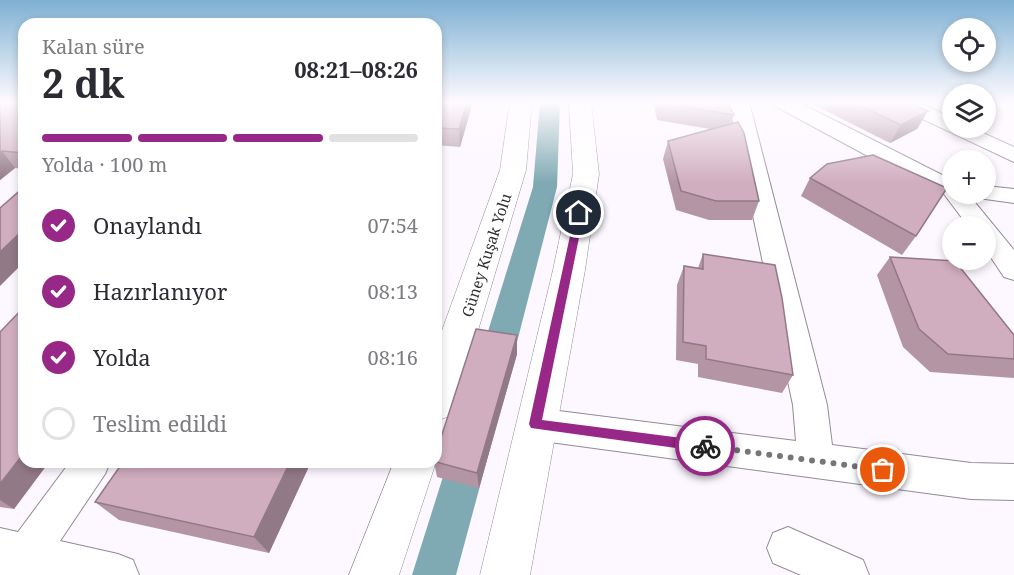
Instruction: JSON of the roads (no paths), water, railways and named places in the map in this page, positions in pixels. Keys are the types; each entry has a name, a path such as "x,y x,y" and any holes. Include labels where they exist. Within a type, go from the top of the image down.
{"main road":[{"name":"Güney Kuşak Yolu","path":"442,386 513,170 518,129"},
{"path":"505,575 569,270 586,174 582,129"},
{"path":"374,575 414,468"}],"street":[{"path":"745,129 810,405 816,461"},
{"path":"833,129 942,184"},
{"path":"978,138 1014,155"},
{"path":"996,194 1014,196"},
{"path":"964,204 973,216"},
{"path":"996,246 1014,270"},
{"path":"535,424 971,481 1014,482"},
{"path":"14,559 87,468"},
{"path":"788,548 848,575"},
{"path":"14,559 118,575"}],"waterway":[{"path":"492,373 545,187 548,129"},
{"path":"434,575 472,445"}]}
